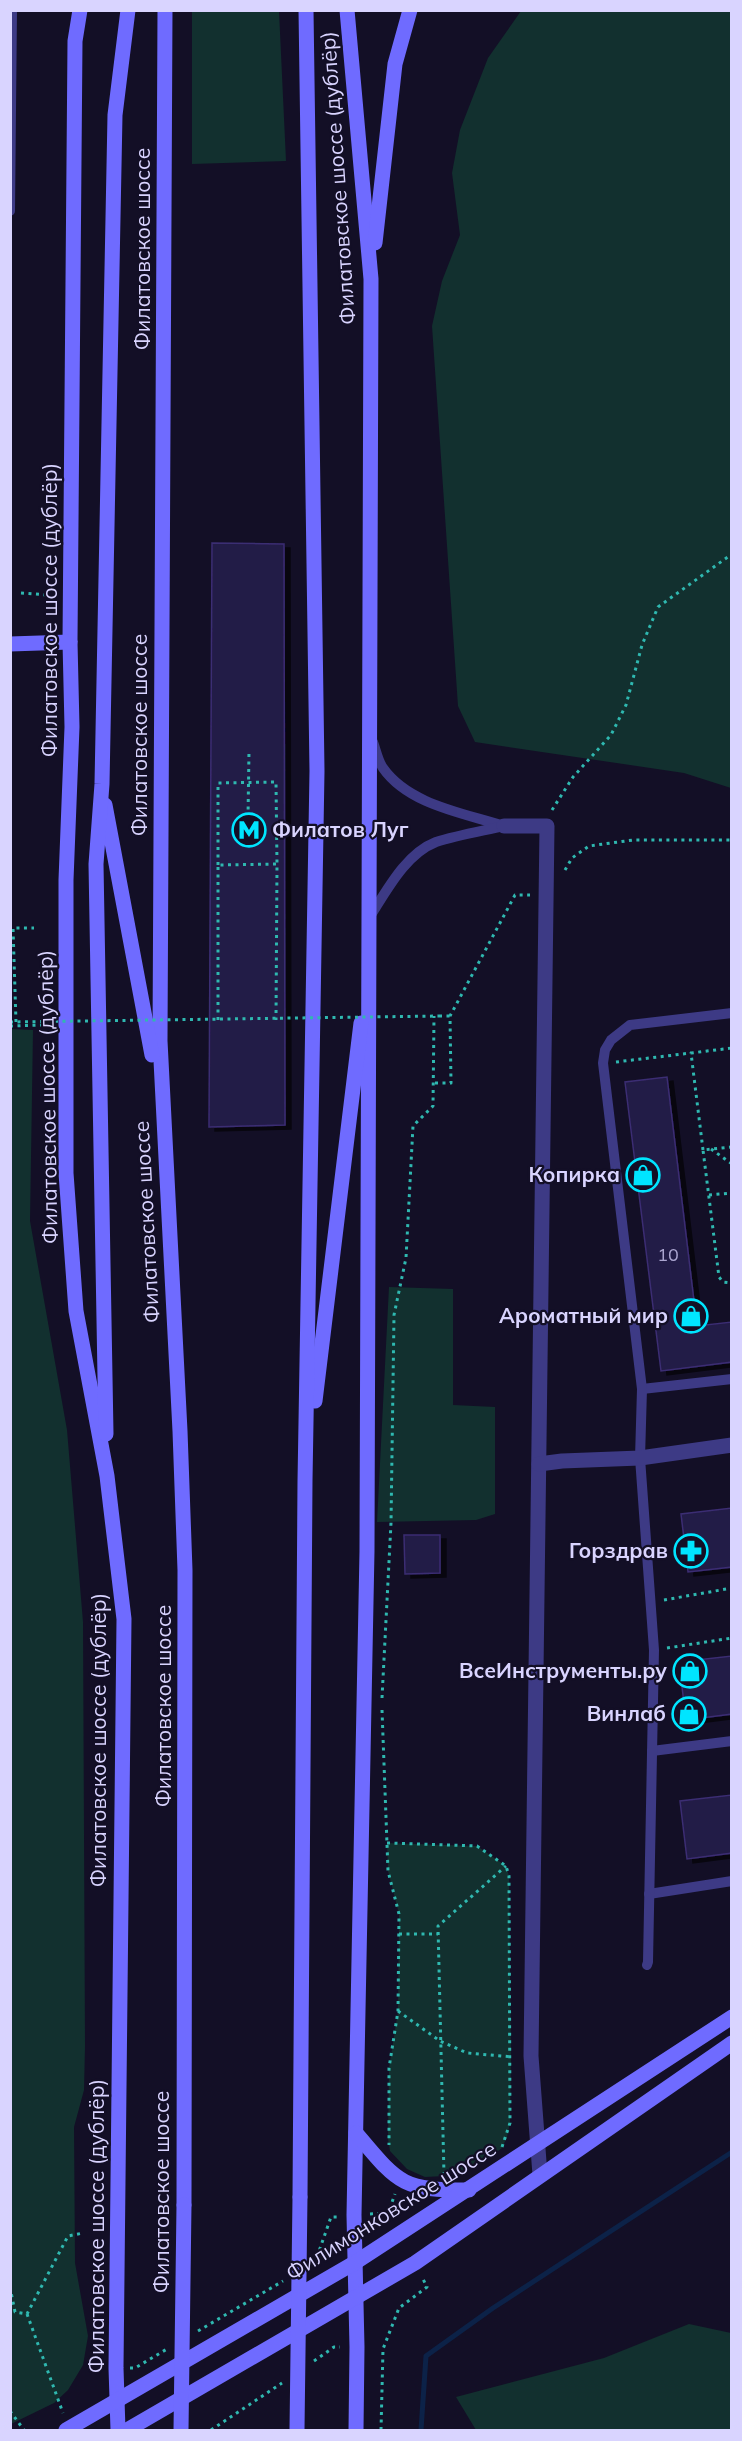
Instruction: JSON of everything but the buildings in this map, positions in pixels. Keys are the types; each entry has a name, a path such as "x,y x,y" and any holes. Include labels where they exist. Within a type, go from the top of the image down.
{"street":[{"name":"Филатовское шоссе (дублёр)","path":"80,10 75,42 70,642 72,727 66,892 66,1173 76,1311 107,1476 124,1620 116,2368 118,2430"},
{"path":"107,1476 96,864 102,784 115,115 128,10"},
{"name":"Филатовское шоссе","path":"165,10 159,1041 180,1431 185,1570 184,2205 180,2430"},
{"path":"297,2430 305,1481 317,771 306,10"},
{"name":"Филатовское шоссе (дублёр)","path":"347,10 371,279 367,1551 354,2215 356,2430"},
{"path":"371,279 395,64 410,10"},
{"path":"10,644 70,642"},
{"path":"102,784 162,1108"},
{"path":"504,826 547,826 531,2056 540,2175"},
{"path":"305,1481 370,955"},
{"path":"539,1464 640,1458 732,1445"},
{"name":"Филимонковское шоссе","path":"66,2430 356,2262 732,2017"},
{"path":"127,2430 415,2263 732,2043"},
{"path":"356,2133 387,2170 403,2181 429,2190 469,2190"}],"lane":[{"path":"10,211 12,10"},
{"path":"368,730 383,768 401,786 428,802 504,826"},
{"path":"369,918 391,884 412,858 434,843 504,826"},
{"path":"647,1965 653,1650 640,1458 642,1389 603,1063 605,1050 611,1040 619,1031 630,1025 732,1013"},
{"path":"642,1389 732,1379"},
{"path":"652,1751 732,1741"},
{"path":"649,1894 732,1881"}],"path":[{"path":"547,826 552,809 573,777 611,735 626,705 642,645 658,607 732,554"},
{"path":"21,593 48,595"},
{"path":"248,816 249,751"},
{"path":"218,1021 218,783 276,782 276,1020"},
{"path":"565,870 572,858 589,846 633,840 732,840"},
{"path":"218,865 277,864"},
{"path":"435,1083 451,1083 450,1016 515,895 531,894"},
{"path":"16,1022 12,928 34,928"},
{"path":"390,2151 388,2139 389,2068 398,2011 399,1914 388,1871 382,1709 391,1523 394,1314 406,1258 413,1126 433,1106 436,1016"},
{"path":"10,1024 16,1022 450,1016"},
{"path":"10,1024 41,1025"},
{"path":"603,1063 732,1048"},
{"path":"691,1053 719,1276 723,1282 732,1283"},
{"path":"703,1150 732,1147"},
{"path":"711,1149 732,1164"},
{"path":"709,1196 732,1193"},
{"path":"650,1602 732,1588"},
{"path":"653,1650 732,1638"},
{"path":"387,1844 477,1846 506,1866 509,1876 511,2057 510,2123 502,2148"},
{"path":"444,2176 438,1926 506,1866"},
{"path":"399,1934 438,1934"},
{"path":"398,2011 440,2041 467,2053 511,2057 531,2056"},
{"path":"435,2177 451,2175"},
{"path":"314,2263 331,2217 388,2213 403,2181"},
{"path":"63,2413 27,2314 68,2236 83,2233"},
{"path":"195,2333 284,2281"},
{"path":"10,2287 15,2312 27,2314"},
{"path":"381,2430 383,2349 399,2308 427,2287"},
{"path":"116,2368 135,2368 175,2344"},
{"path":"10,2411 24,2430"}],"green space":[{"path":"192,11 279,11 286,161 192,164"},
{"path":"521,11 731,11 731,788 684,773 475,742 458,706 432,326 442,281 460,235 452,173 460,130 488,58"},
{"path":"11,1029 33,1030 30,1221 67,1430 83,1622 85,2046 84,2090 74,2127 75,2263 88,2336 83,2365 68,2390 54,2403 11,2424"},
{"path":"389,1287 453,1289 453,1405 495,1407 495,1514 476,1520 377,1522"},
{"path":"387,1843 477,1846 506,1866 509,1876 511,2057 510,2123 507,2137 502,2148 478,2166 444,2176 425,2177 407,2169 390,2151 388,2139 389,2068 398,2011 399,1914 388,1871"},
{"path":"689,2324 731,2333 731,2430 476,2430 456,2397 604,2358"}],"waterway":[{"path":"421,2430 426,2356 493,2308 732,2152"}],"place":[{"name":"Филатов Луг","path":"249,830"},
{"name":"Копирка","path":"643,1175"},
{"name":"Ароматный мир","path":"691,1316"},
{"name":"Горздрав","path":"691,1551"},
{"name":"ВсеИнструменты.ру","path":"690,1671"},
{"name":"Винлаб","path":"689,1714"}]}
